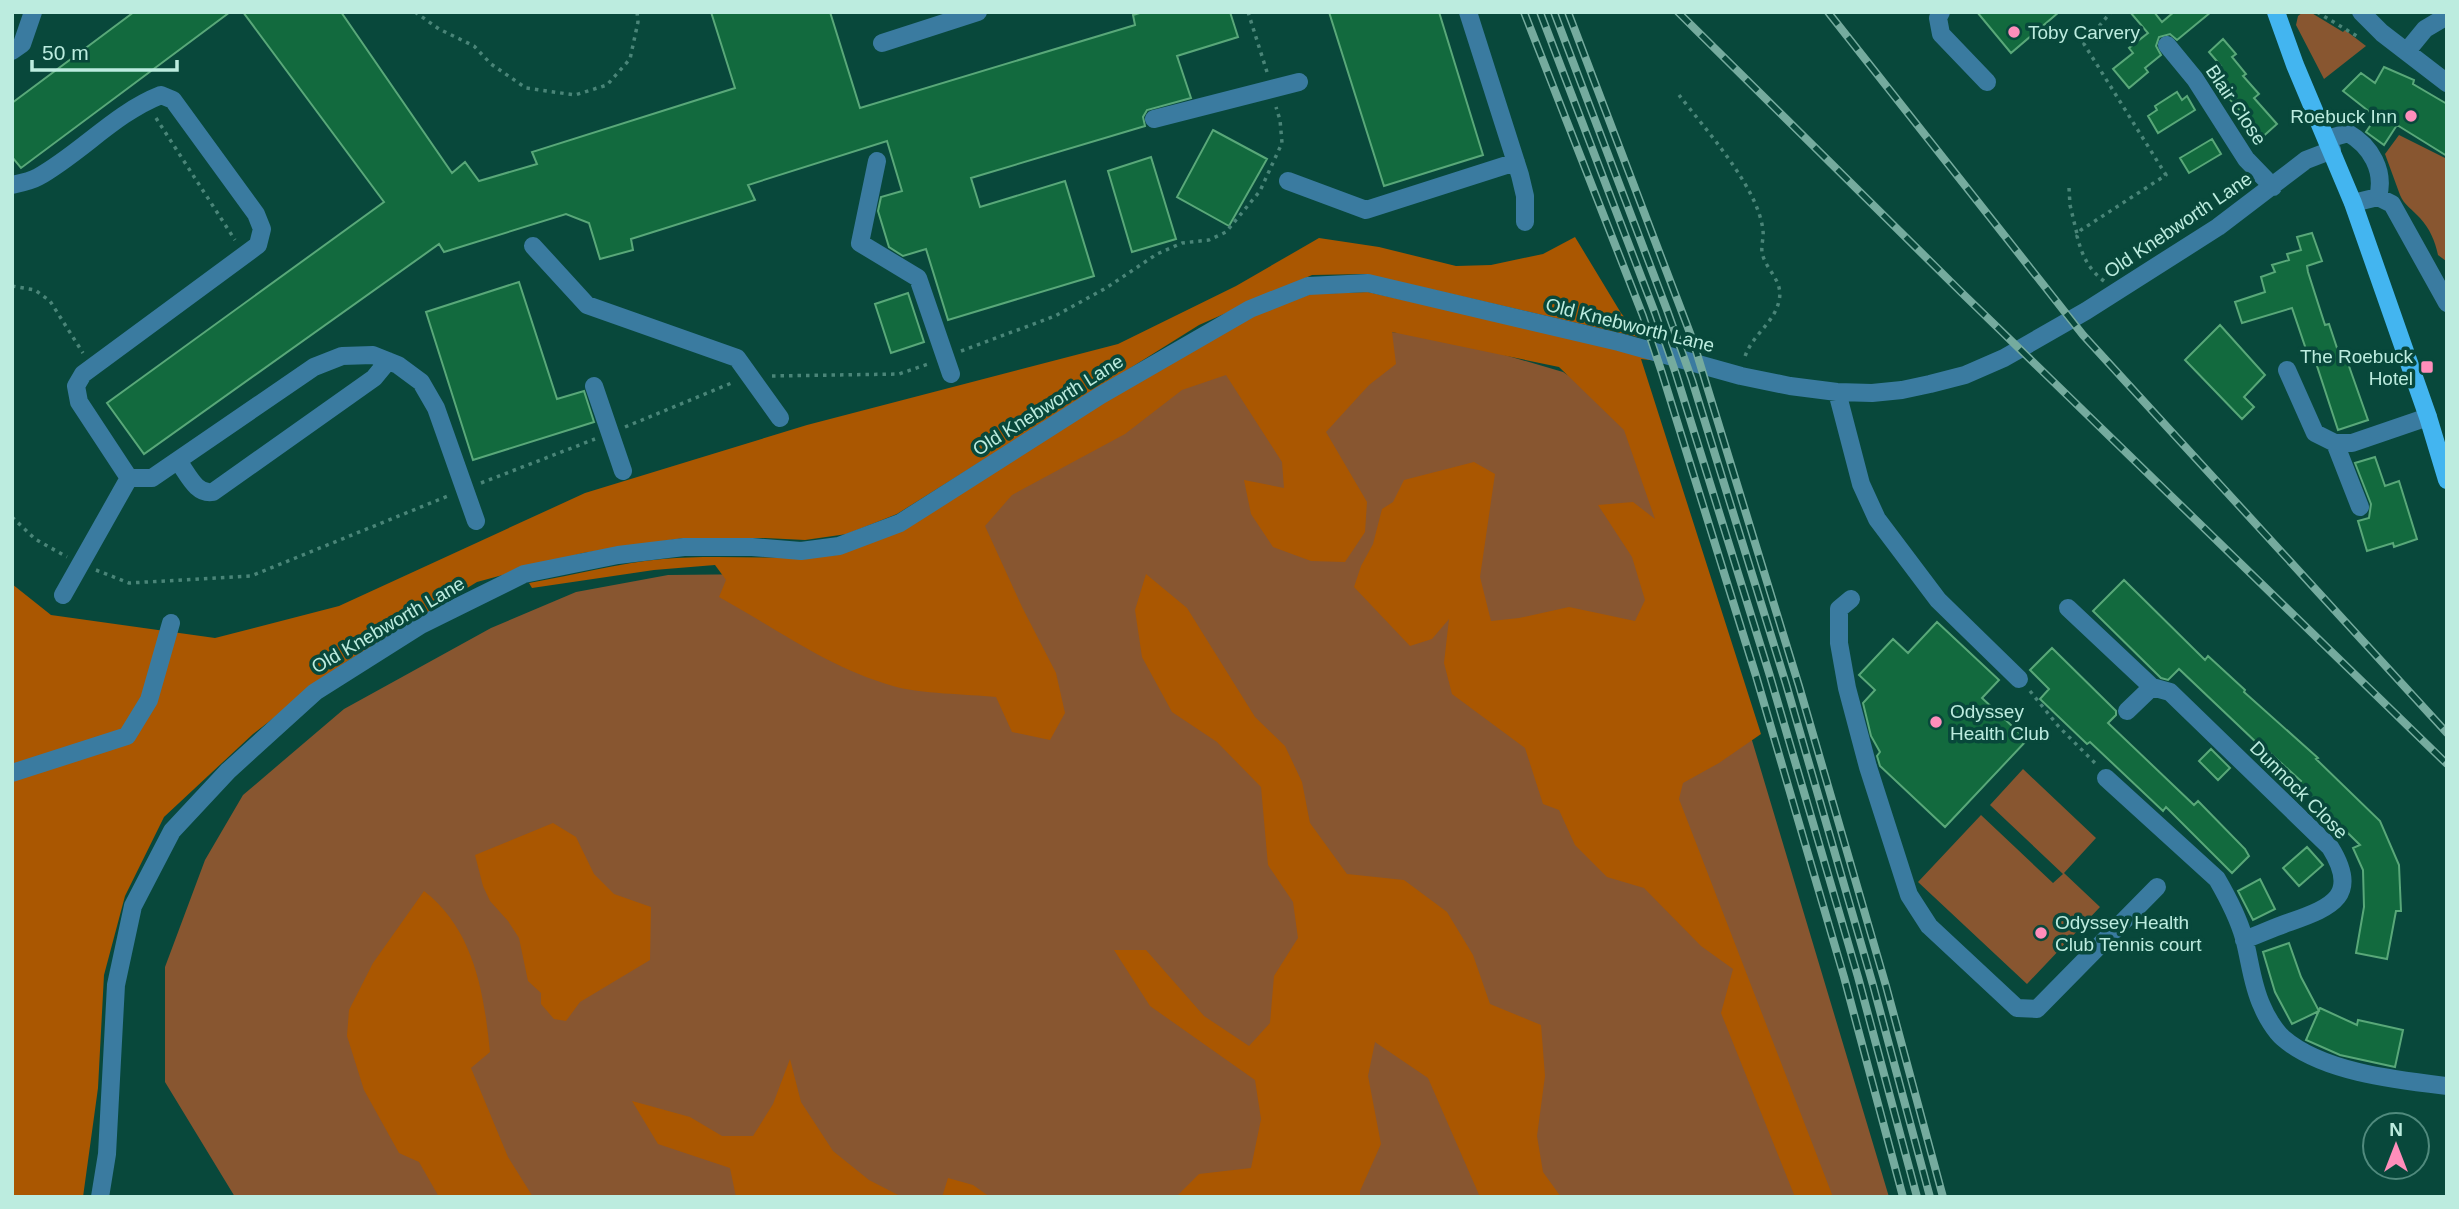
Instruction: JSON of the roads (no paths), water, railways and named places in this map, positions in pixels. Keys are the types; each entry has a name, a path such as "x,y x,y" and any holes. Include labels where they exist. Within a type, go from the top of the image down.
{"main road":[{"path":"2276,12 2295,65 2353,203 2428,417 2447,480"}],"street":[{"path":"12,51 22,44 33,12"},
{"path":"882,43 978,12"},
{"path":"1468,12 1516,162 1525,196 1525,222"},
{"path":"1941,12 1938,18 1941,34 1987,82"},
{"path":"2361,12 2382,33 2447,83"},
{"path":"2407,51 2425,29 2447,16"},
{"name":"Blair Close","path":"2167,45 2195,79 2246,159 2273,187"},
{"path":"1154,119 1299,82"},
{"path":"12,185 36,178 145,101 160,95 173,100 256,214 262,229 258,245 83,374 76,387 79,402 129,478"},
{"path":"2330,144 2348,133 2357,138 2371,153 2382,183 2378,197"},
{"name":"Old Knebworth Lane","path":"100,1197 107,1154 116,985 133,906 172,831 228,771 315,692 421,625 524,574 618,555 684,547 752,547 801,551 839,546 900,523 1101,395 1250,309 1308,286 1368,283 1619,342 1741,376 1790,386 1837,392 1902,390 1965,375 2004,358 2117,293 2217,227 2330,144"},
{"path":"877,161 860,243 918,278 951,374"},
{"path":"1288,181 1366,210 1516,162"},
{"path":"2353,203 2378,197 2392,204 2447,303"},
{"path":"533,246 587,305 737,358 780,418"},
{"path":"129,478 152,478 314,367 342,356 373,355 398,365 421,382 436,408 476,521"},
{"path":"178,461 200,491 205,494 214,492 374,379 388,361"},
{"path":"2287,370 2315,433 2335,443 2352,443 2428,417"},
{"path":"593,386 623,471"},
{"path":"1837,392 1861,484 1877,519 1938,600 2020,679"},
{"path":"2335,443 2360,507"},
{"path":"62,595 129,478"},
{"path":"1851,599 1839,609 1839,643 1847,688 1868,767 1909,895 1929,926 2017,1008 2036,1009 2157,887"},
{"name":"Dunnock Close","path":"2068,608 2152,687 2170,692 2330,847 2343,871 2343,885 2338,897 2329,907 2244,940"},
{"path":"12,772 127,736 149,700 171,623"},
{"path":"2127,711 2152,687"},
{"path":"2106,778 2217,879 2228,897 2244,940 2262,1006 2281,1037 2313,1058 2407,1081 2447,1086"}],"railway":[{"path":"1524,12 1643,316 1662,373 1756,676 1844,977 1903,1197"},
{"path":"1540,12 1676,374 1770,676 1858,977 1917,1197"},
{"path":"1554,12 1692,380 1786,684 1873,985 1930,1197"},
{"path":"1568,12 1693,341 1799,686 1886,986 1943,1197"},
{"path":"1678,12 1962,293 2447,764"},
{"path":"1828,12 2083,335 2447,733"}],"place":[{"name":"Toby Carvery","path":"2014,32"},
{"name":"Roebuck Inn","path":"2411,116"},
{"name":"The Roebuck Hotel","path":"2427,367"},
{"name":"Odyssey Health Club","path":"1936,722"},
{"name":"Odyssey Health Club Tennis court","path":"2041,933"}]}
